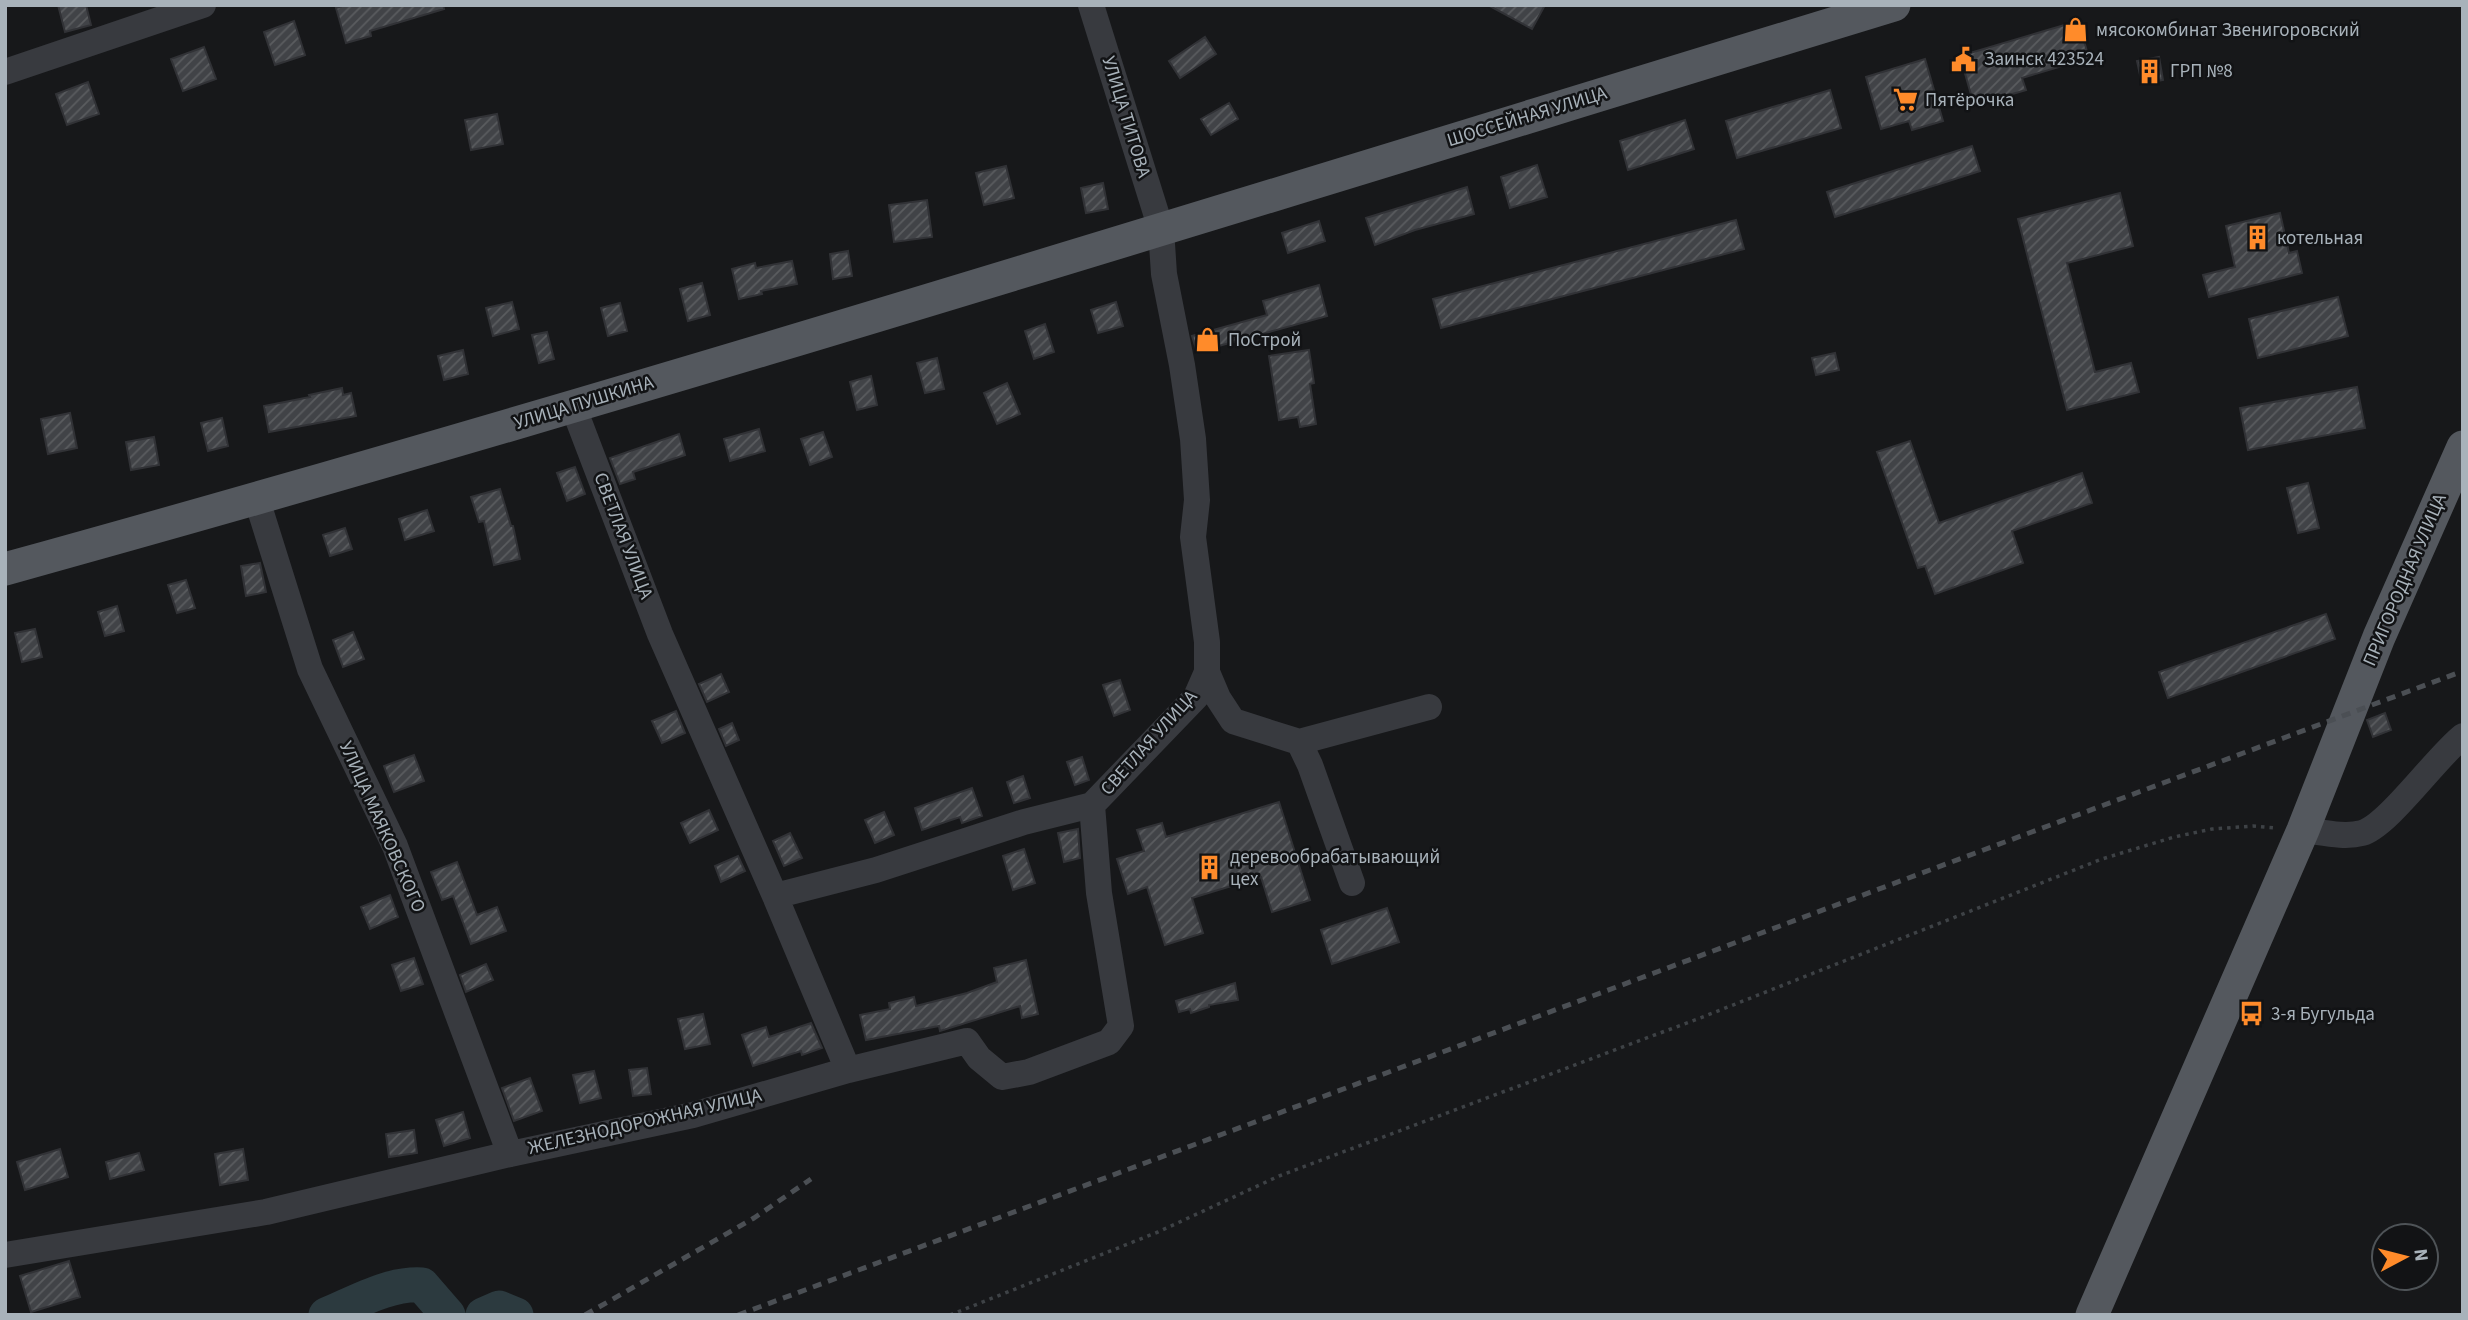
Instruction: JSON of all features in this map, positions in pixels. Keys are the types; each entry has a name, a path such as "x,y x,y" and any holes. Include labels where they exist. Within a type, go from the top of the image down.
{"main road":[{"name":"ШОССЕЙНАЯ УЛИЦА","path":"1161,229 1894,5"},
{"name":"УЛИЦА ПУШКИНА","path":"5,569 573,407 1161,229"},
{"name":"ПРИГОРОДНАЯ УЛИЦА","path":"2092,1315 2303,830 2379,637 2463,447"}],"street":[{"path":"5,72 203,5"},
{"name":"УЛИЦА ТИТОВА","path":"1091,5 1161,229"},
{"name":"СВЕТЛАЯ УЛИЦА","path":"775,896 876,870 1024,822 1092,805 1196,697 1207,672 1207,642 1193,537 1197,500 1193,439 1164,274 1161,229"},
{"name":"СВЕТЛАЯ УЛИЦА","path":"573,407 660,634 848,1070"},
{"name":"УЛИЦА МАЯКОВСКОГО","path":"257,499 310,669 395,846 510,1154"},
{"path":"1207,672 1218,698 1233,721 1299,742 1429,707"},
{"path":"2303,830 2356,834 2369,831 2390,813 2441,756 2463,736"},
{"path":"1299,742 1353,883"},
{"name":"ЖЕЛЕЗНОДОРОЖНАЯ УЛИЦА","path":"5,1255 266,1212 510,1154 693,1115 848,1070 967,1041 979,1058 1002,1077 1029,1072 1109,1042 1121,1026 1099,893 1092,805"}],"path":[{"path":"950,1315 1158,1232 1279,1176 1700,1018 2102,859 2174,837 2212,829 2253,826 2303,830"}],"building":[{"path":"58,5 86,5 91,25 65,32"},
{"path":"345,5 443,5 444,9 370,31 371,36 346,43 336,8"},
{"path":"1488,5 1545,5 1532,29"},
{"path":"294,21 305,55 275,65 264,32"},
{"path":"2078,21 2089,58 2022,78 2026,90 1985,102 1983,95 1972,98 1960,56"},
{"path":"1205,37 1216,54 1180,78 1169,61"},
{"path":"204,47 216,79 183,91 171,59"},
{"name":"ГРП №8","path":"2159,57 2163,80 2142,84 2137,61"},
{"path":"1925,59 1943,121 1912,130 1909,121 1881,129 1866,77"},
{"path":"88,82 99,114 67,125 56,94"},
{"path":"1830,90 1841,128 1737,158 1726,121"},
{"path":"1229,103 1238,119 1211,135 1201,119"},
{"path":"497,114 503,144 471,150 465,120"},
{"path":"1685,120 1694,149 1628,170 1620,141"},
{"path":"1972,146 1980,171 1835,217 1827,192"},
{"path":"1537,165 1547,197 1510,208 1501,177"},
{"path":"1006,166 1014,198 984,205 976,173"},
{"path":"1103,183 1108,209 1086,213 1081,188"},
{"path":"1467,187 1474,214 1415,230 1375,245 1366,218"},
{"path":"2120,193 2133,246 2067,263 2095,372 2131,363 2139,392 2067,410 2018,219"},
{"path":"927,200 932,237 894,242 889,205"},
{"path":"2280,213 2289,253 2297,251 2302,273 2209,297 2203,275 2235,267 2226,226"},
{"path":"1736,220 1744,249 1441,328 1433,299"},
{"path":"1319,221 1325,241 1288,253 1282,233"},
{"path":"848,251 852,276 833,279 830,254"},
{"path":"792,261 797,284 761,291 762,294 739,299 732,269 755,263 756,268"},
{"path":"702,283 710,315 688,321 680,289"},
{"path":"1319,285 1327,316 1197,352 1192,336 1267,315 1263,301"},
{"path":"2338,297 2348,336 2258,358 2249,319"},
{"path":"512,302 519,329 493,336 486,308"},
{"path":"1116,302 1123,326 1098,333 1091,310"},
{"path":"620,303 627,331 608,336 601,308"},
{"path":"1045,324 1054,352 1034,359 1025,331"},
{"path":"547,332 554,359 539,363 532,335"},
{"path":"463,350 468,374 444,380 438,356"},
{"path":"1309,350 1314,383 1310,384 1316,424 1300,427 1298,417 1279,420 1269,356"},
{"path":"1835,353 1839,370 1816,375 1812,358"},
{"path":"937,358 944,389 925,393 917,363"},
{"path":"871,376 877,405 857,410 850,382"},
{"path":"1007,383 1020,414 997,424 984,393"},
{"path":"2357,387 2365,428 2248,450 2240,408"},
{"path":"342,388 343,395 351,393 356,416 269,432 264,406"},
{"path":"70,413 77,448 48,454 41,419"},
{"path":"222,418 228,446 208,451 201,423"},
{"path":"759,429 765,451 730,461 724,439"},
{"path":"823,432 832,457 810,465 801,439"},
{"path":"679,434 685,455 633,472 635,479 620,484 610,458"},
{"path":"154,437 159,465 131,470 126,442"},
{"path":"1910,441 1939,523 2082,473 2092,503 2012,531 2023,563 1935,594 1925,566 1918,568 1877,452"},
{"path":"575,467 585,494 567,501 557,473"},
{"path":"2308,483 2319,528 2298,533 2287,488"},
{"path":"500,489 513,526 520,559 494,565 484,521 479,522 471,497"},
{"path":"427,510 434,531 405,540 399,519"},
{"path":"345,528 352,549 330,556 323,535"},
{"path":"260,563 266,592 246,596 241,566"},
{"path":"186,580 195,608 177,613 168,585"},
{"path":"117,606 124,631 105,636 98,612"},
{"path":"2326,614 2335,639 2168,698 2159,672"},
{"path":"35,629 42,657 22,662 15,633"},
{"path":"353,632 364,659 343,667 333,640"},
{"path":"721,674 729,692 707,702 699,684"},
{"path":"1120,680 1130,710 1114,716 1103,685"},
{"path":"676,711 685,733 662,743 652,721"},
{"path":"2385,713 2391,730 2373,737 2367,720"},
{"path":"732,723 739,740 726,746 719,729"},
{"path":"414,755 424,781 394,792 384,766"},
{"path":"1082,757 1089,780 1075,785 1067,762"},
{"path":"1023,776 1030,798 1014,803 1007,782"},
{"path":"972,788 982,816 962,823 960,817 922,830 915,808"},
{"name":"деревообрабатывающий цех","path":"1279,802 1310,900 1272,912 1261,877 1192,898 1203,933 1165,945 1147,887 1128,894 1117,859 1144,851 1137,830 1162,823 1166,837"},
{"path":"709,810 718,830 690,843 681,823"},
{"path":"884,812 894,835 875,843 865,820"},
{"path":"1078,829 1080,858 1064,862 1058,833"},
{"path":"790,833 802,858 784,866 773,841"},
{"path":"1024,849 1035,883 1013,890 1003,856"},
{"path":"738,856 745,871 721,882 715,866"},
{"path":"457,862 477,915 497,907 506,931 471,944 453,896 442,900 431,872"},
{"path":"390,895 398,917 370,929 361,907"},
{"path":"1387,908 1399,942 1332,964 1321,930"},
{"path":"414,958 423,984 401,991 392,965"},
{"path":"1026,960 1038,1014 1022,1018 1020,1006 940,1031 939,1026 866,1040 860,1015 890,1009 889,1003 914,997 916,1006 967,993 997,982 994,968"},
{"path":"486,964 493,980 466,992 460,975"},
{"path":"1235,983 1238,1000 1209,1005 1191,1013 1190,1009 1179,1012 1176,1001"},
{"path":"703,1014 710,1044 685,1049 678,1019"},
{"path":"811,1023 822,1048 802,1055 801,1051 753,1066 742,1035 766,1027 769,1037"},
{"path":"647,1068 651,1094 633,1096 629,1070"},
{"path":"594,1071 601,1098 580,1103 573,1075"},
{"path":"530,1078 542,1111 514,1121 502,1088"},
{"path":"463,1112 470,1138 444,1146 436,1120"},
{"path":"414,1130 417,1153 389,1157 386,1134"},
{"path":"60,1149 68,1177 25,1190 17,1162"},
{"path":"243,1149 248,1180 220,1185 215,1154"},
{"path":"139,1153 144,1170 110,1179 106,1162"},
{"path":"69,1261 80,1297 31,1312 20,1276"}],"waterway":[{"path":"326,1315 385,1290 410,1285 422,1285 448,1315"},
{"path":"483,1315 499,1308 516,1315"}],"railway":[{"path":"738,1315 2463,671"},
{"path":"585,1315 754,1218 811,1179"}],"place":[{"name":"мясокомбинат Звенигоровский","path":"2076,30"},
{"name":"Заинск 423524","path":"1964,59"},
{"name":"ГРП №8","path":"2150,71"},
{"name":"Пятёрочка","path":"1905,100"},
{"name":"котельная","path":"2257,238"},
{"name":"ПоСтрой","path":"1208,340"},
{"name":"деревообрабатывающий цех","path":"1210,868"},
{"name":"3-я Бугульда","path":"2251,1014"}]}
